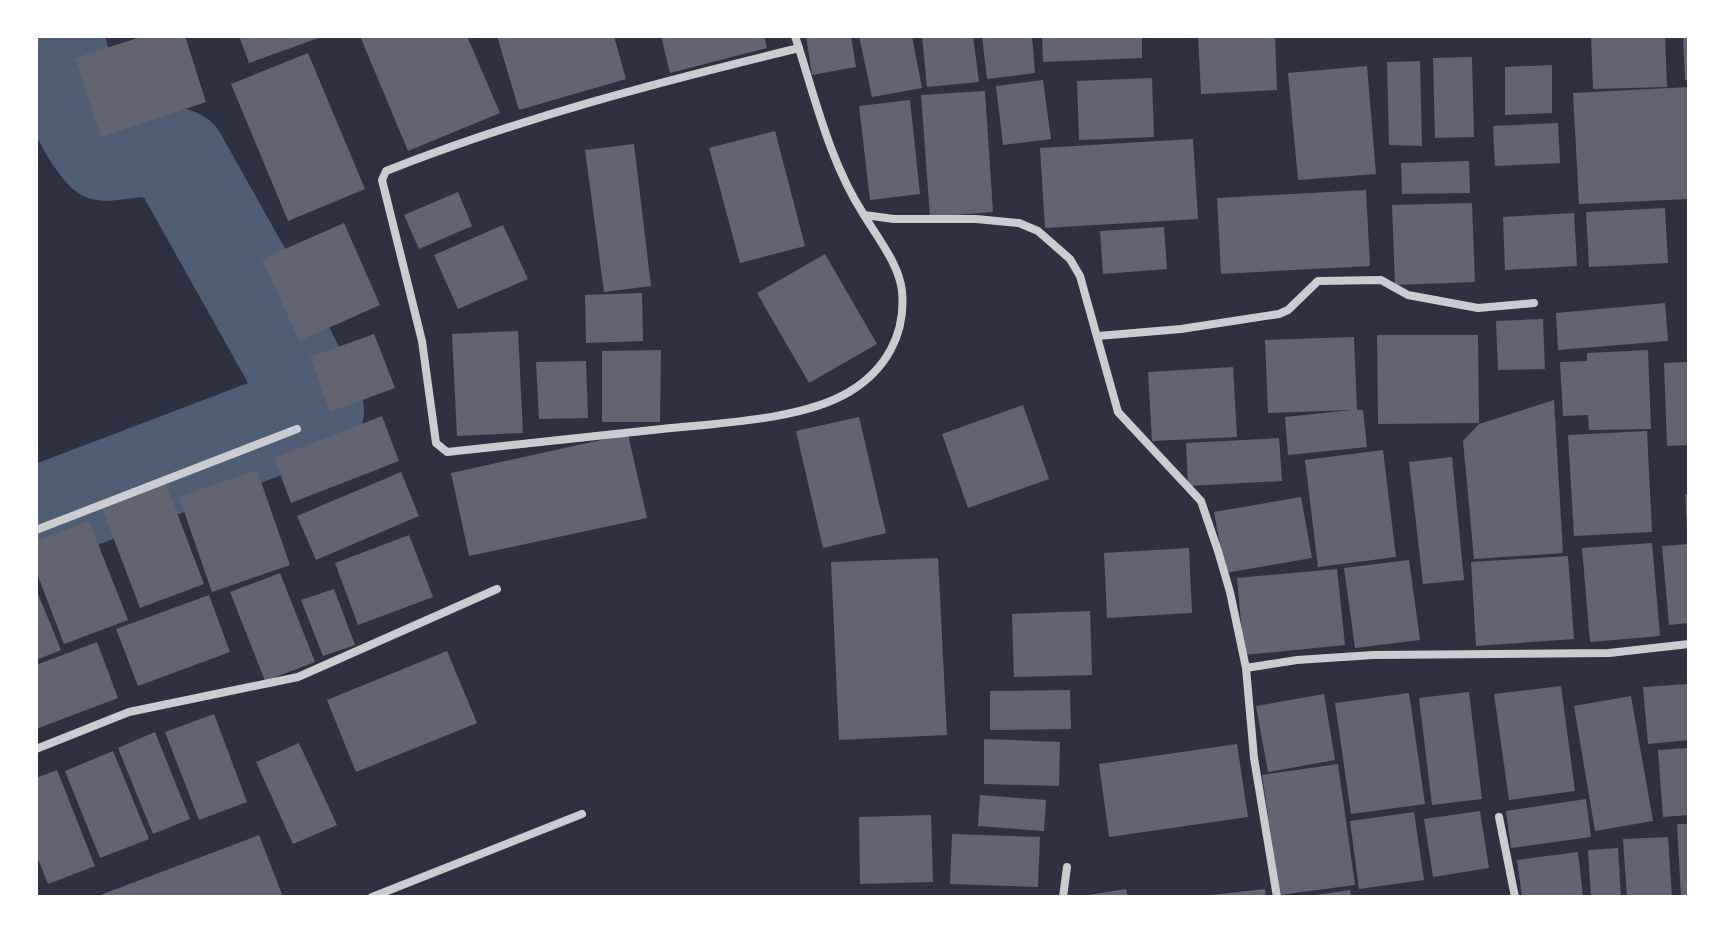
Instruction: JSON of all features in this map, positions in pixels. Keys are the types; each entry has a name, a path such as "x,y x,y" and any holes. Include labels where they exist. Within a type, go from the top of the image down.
{"street":[{"path":"795,36 799,48 826,135 847,189 896,271 902,288 902,310 891,353 866,380 848,393 824,403 747,420 447,452 436,443 422,341 382,180 386,171 528,119 663,81 799,48"},
{"path":"864,215 894,219 976,219 1019,223 1038,231 1063,252 1080,276 1118,412 1201,501 1230,592 1246,668 1254,758 1277,897"},
{"path":"1098,336 1139,334 1279,314 1288,310 1318,281 1381,280 1408,295 1478,308 1534,303"},
{"path":"36,530 297,429"},
{"path":"36,749 129,712 298,677 497,589"},
{"path":"1246,668 1297,660 1373,655 1609,653 1689,644"},
{"path":"372,897 582,814"},
{"path":"1499,817 1515,897"},
{"path":"1063,897 1067,867"}],"building":[{"path":"144,36 185,36 206,102 101,137 75,58"},
{"path":"239,36 324,36 249,63"},
{"path":"360,36 467,36 500,113 408,151"},
{"path":"497,36 614,36 626,79 519,110"},
{"path":"661,36 764,36 767,48 670,73"},
{"path":"806,36 851,36 856,67 812,75"},
{"path":"859,36 912,36 922,88 872,97"},
{"path":"922,36 973,36 979,82 927,87"},
{"path":"982,36 1032,36 1035,73 987,79"},
{"path":"1042,36 1142,36 1142,58 1043,62"},
{"path":"1198,36 1275,36 1277,90 1201,94"},
{"path":"1591,36 1665,36 1667,87 1593,89"},
{"path":"1683,36 1689,36 1689,80 1685,80"},
{"path":"308,53 365,189 288,221 231,84"},
{"path":"1472,57 1474,137 1435,138 1433,58"},
{"path":"1420,61 1422,146 1389,145 1387,62"},
{"path":"1552,65 1552,113 1505,115 1505,67"},
{"path":"1367,66 1376,174 1298,180 1288,73"},
{"path":"1152,78 1154,137 1079,140 1077,81"},
{"path":"1043,80 1051,139 1003,145 996,86"},
{"path":"1689,87 1689,199 1579,204 1573,93"},
{"path":"985,91 993,212 930,217 921,95"},
{"path":"910,100 920,194 870,200 859,106"},
{"path":"1558,123 1560,163 1495,166 1493,126"},
{"path":"775,131 805,246 740,263 709,148"},
{"path":"1193,139 1198,219 1045,228 1040,148"},
{"path":"634,144 651,286 604,292 585,150"},
{"path":"1469,161 1470,193 1402,194 1401,163"},
{"path":"1366,190 1370,266 1221,274 1217,198"},
{"path":"458,192 472,226 419,249 404,215"},
{"path":"1472,203 1475,282 1395,285 1392,205"},
{"path":"1665,208 1668,263 1589,267 1586,212"},
{"path":"1574,213 1577,266 1505,270 1503,217"},
{"path":"344,223 380,305 299,341 262,259"},
{"path":"503,225 528,279 458,309 434,255"},
{"path":"1164,227 1167,269 1103,274 1100,231"},
{"path":"825,254 877,344 809,383 757,293"},
{"path":"642,293 643,341 586,343 585,295"},
{"path":"1665,303 1668,341 1558,350 1556,313"},
{"path":"1543,319 1545,369 1498,370 1496,321"},
{"path":"518,331 523,433 457,436 452,334"},
{"path":"374,334 395,388 330,412 310,357"},
{"path":"1377,335 1478,335 1479,423 1378,424"},
{"path":"1354,337 1357,410 1363,410 1367,447 1288,455 1285,417 1352,410 1268,413 1265,340"},
{"path":"661,350 660,422 602,422 602,351"},
{"path":"1648,350 1651,429 1589,430 1588,415 1563,416 1560,362 1587,361 1587,353"},
{"path":"586,361 588,418 539,419 536,362"},
{"path":"1689,362 1689,445 1667,446 1664,363"},
{"path":"1233,367 1237,437 1152,441 1148,372"},
{"path":"1554,400 1563,553 1474,559 1463,441 1479,424"},
{"path":"1023,405 1049,479 968,508 942,434"},
{"path":"382,416 399,461 291,503 274,458"},
{"path":"859,417 886,533 823,548 796,431"},
{"path":"1647,431 1652,532 1574,536 1568,435"},
{"path":"628,434 647,518 469,556 451,473"},
{"path":"1279,438 1282,481 1188,486 1186,443"},
{"path":"1383,450 1396,557 1318,567 1305,460"},
{"path":"1452,457 1464,580 1423,584 1409,462"},
{"path":"257,470 290,565 212,592 179,497"},
{"path":"401,472 419,516 316,560 297,516"},
{"path":"166,484 204,584 140,608 102,508"},
{"path":"1685,494 1689,494 1687,529"},
{"path":"1301,497 1312,558 1225,573 1214,512"},
{"path":"89,521 128,620 64,644 36,571 36,541"},
{"path":"409,535 433,597 358,625 335,563"},
{"path":"1652,543 1660,636 1590,642 1582,548"},
{"path":"1689,544 1689,623 1669,625 1662,546"},
{"path":"1189,548 1192,613 1107,618 1104,553"},
{"path":"1568,556 1574,639 1476,646 1471,562"},
{"path":"938,558 947,735 839,740 831,562"},
{"path":"1409,560 1420,640 1355,648 1344,568"},
{"path":"1337,569 1345,645 1244,655 1237,578"},
{"path":"280,573 315,662 265,681 230,592"},
{"path":"36,589 61,650 36,660"},
{"path":"334,589 355,645 323,656 301,600"},
{"path":"209,595 230,652 138,686 116,629"},
{"path":"1090,611 1092,675 1014,677 1012,614"},
{"path":"97,642 118,698 36,729 36,665"},
{"path":"447,651 477,723 356,772 327,700"},
{"path":"1689,684 1689,740 1648,744 1643,687"},
{"path":"1561,686 1575,791 1509,800 1494,694"},
{"path":"1070,690 1071,729 990,730 990,691"},
{"path":"1469,692 1482,799 1432,805 1419,698"},
{"path":"1409,693 1425,804 1351,814 1335,703"},
{"path":"1324,694 1335,760 1268,772 1256,706"},
{"path":"1631,696 1653,821 1595,831 1574,706"},
{"path":"214,714 247,802 199,820 165,732"},
{"path":"155,732 190,819 153,834 118,748"},
{"path":"984,739 1060,742 1059,786 984,784"},
{"path":"299,743 337,825 293,844 256,762"},
{"path":"1237,744 1248,817 1109,837 1099,764"},
{"path":"1689,748 1689,815 1663,817 1658,750"},
{"path":"113,751 149,839 100,858 65,771"},
{"path":"1338,764 1355,885 1280,895 1262,775"},
{"path":"57,770 95,866 48,884 36,854 36,778"},
{"path":"980,795 1046,800 1044,831 978,826"},
{"path":"1586,799 1591,837 1511,848 1506,811"},
{"path":"1480,811 1489,868 1433,877 1424,819"},
{"path":"1414,812 1424,880 1359,889 1350,821"},
{"path":"931,815 933,882 860,884 859,817"},
{"path":"1677,824 1689,824 1689,897 1681,897"},
{"path":"952,834 1040,837 1038,887 950,884"},
{"path":"259,835 283,897 95,897"},
{"path":"1668,837 1672,897 1627,897 1623,839"},
{"path":"1618,848 1621,897 1591,897 1588,850"},
{"path":"1578,852 1583,897 1522,897 1517,860"},
{"path":"1126,889 1128,897 1088,897 1088,895"},
{"path":"1265,889 1266,897 1211,895"},
{"path":"1350,890 1351,897 1315,897 1315,895"}],"waterway":[{"path":"36,516 315,410 288,354 178,158 147,147 105,152 80,113 54,36"}]}
